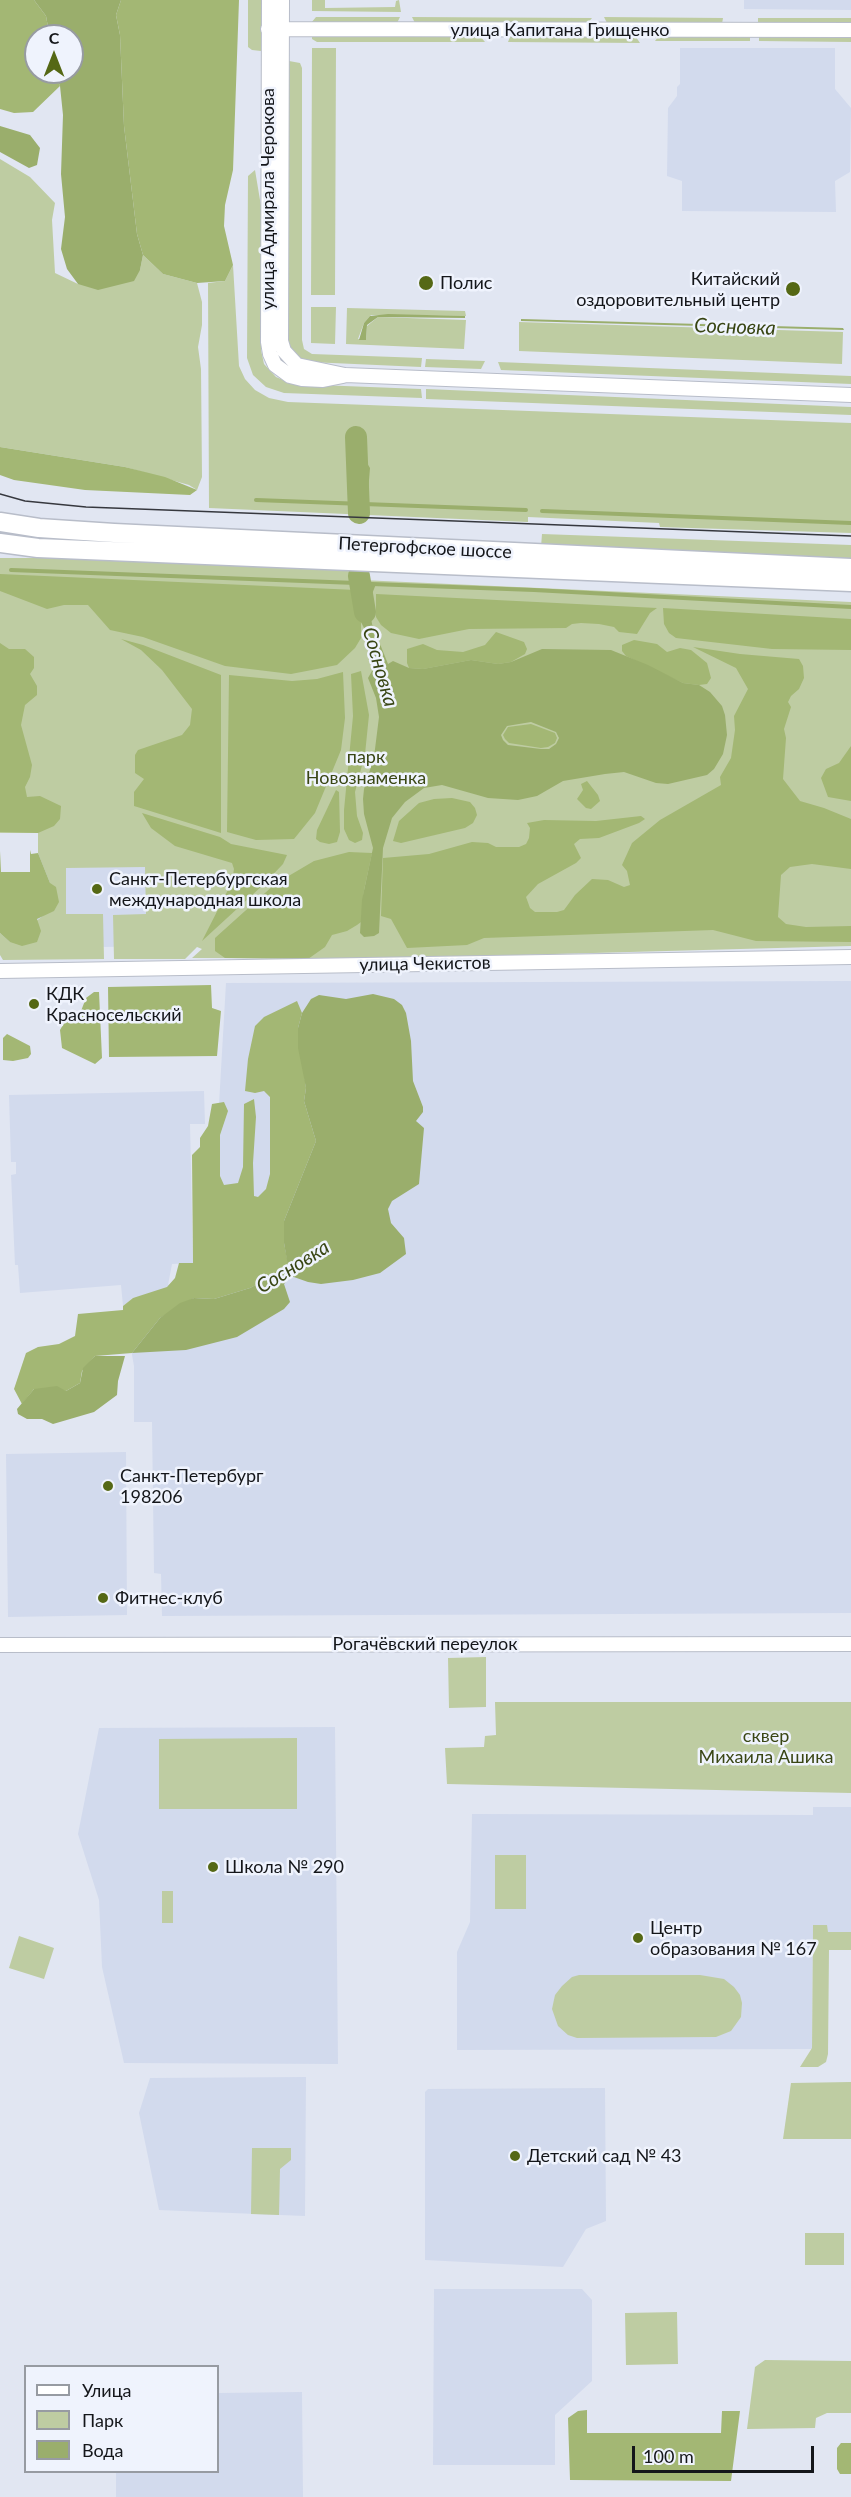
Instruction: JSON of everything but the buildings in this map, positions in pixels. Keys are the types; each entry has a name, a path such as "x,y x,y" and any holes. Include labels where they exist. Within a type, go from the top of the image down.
{"main road":[{"name":"Петергофское шоссе","path":"0,522 39,528 114,533 851,568"},
{"name":"Петергофское шоссе","path":"4,545 851,582"}],"street":[{"name":"улица Адмирала Черокова","path":"269,0 275,29 281,341 289,359 303,373 851,395"},
{"name":"улица Адмирала Черокова","path":"275,29 282,0"},
{"name":"улица Капитана Грищенко","path":"275,29 851,30"},
{"name":"улица Чекистов","path":"0,971 851,957"},
{"name":"Рогачёвский переулок","path":"2,1645 851,1644"}],"shaded area":[{"path":"0,0 34,0 46,16 47,24 24,24 24,84 59,84 60,86 33,112 14,113 0,109"},
{"path":"121,0 239,0 233,170 225,205 224,226 233,265 225,281 197,283 163,274 143,255 137,234 124,126 120,35 116,15"},
{"path":"744,0 851,0 851,10 744,9"},
{"path":"680,48 835,48 835,89 851,108 850,172 835,181 836,212 682,211 682,181 667,176 668,108 677,96 677,87 680,84"},
{"path":"0,447 125,467 165,477 197,490 190,495 85,490 14,480 0,475"},
{"path":"0,574 356,590 361,597 361,638 355,648 337,665 291,674 225,666 143,637 110,630 88,605 64,605 47,609 0,591"},
{"path":"376,594 657,608 650,613 637,634 619,632 614,627 599,624 581,623 572,624 566,628 469,629 419,639 391,633 381,625 376,617"},
{"path":"663,608 851,619 851,650 772,649 676,638 669,633 664,624"},
{"path":"496,632 524,642 527,649 525,654 511,662 498,664 471,660 423,669 409,668 407,663 407,649 423,644 437,650 463,652 485,645"},
{"path":"121,639 143,645 221,675 221,833 134,806 134,792 144,779 135,773 135,755 138,750 182,735 190,725 192,709 162,670 141,650"},
{"path":"634,640 657,644 667,652 680,648 691,650 707,663 711,678 707,684 683,683 626,656 622,651 622,645"},
{"path":"0,643 9,649 25,649 34,657 34,668 30,674 37,686 37,695 25,705 21,725 32,765 25,787 27,797 40,796 61,806 60,819 54,826 38,833 0,832"},
{"path":"693,647 799,659 803,666 804,678 799,689 788,702 791,707 784,729 786,738 783,779 800,801 851,819 851,869 812,864 790,867 781,875 778,917 786,924 806,927 851,926 851,942 756,941 713,930 484,938 467,945 407,948 391,919 381,916 383,858 429,854 472,842 488,843 496,847 519,847 526,844 529,838 530,828 527,823 544,820 596,821 641,816 645,819 639,823 599,838 580,839 574,844 581,858 538,884 526,897 530,908 535,912 557,912 564,910 575,895 592,879 608,880 624,887 630,885 627,871 622,865 632,843 660,820 721,785 720,777 731,758 735,730 734,716 748,689 736,668"},
{"path":"361,671 369,715 365,754 355,792 357,816 363,833 362,840 355,843 349,840 344,829 344,810 353,716 351,674"},
{"path":"343,672 345,718 341,750 315,813 294,839 256,840 227,832 229,675 292,681 317,679"},
{"path":"531,724 555,733 557,738 555,743 541,748 509,743 503,735 508,727"},
{"path":"851,746 851,801 828,797 821,778 826,769 839,763"},
{"path":"587,781 600,801 591,809 586,808 577,799 583,790 581,784"},
{"path":"336,790 339,792 340,832 337,842 329,844 316,839 317,830"},
{"path":"452,798 470,802 477,815 473,823 465,828 401,843 393,841 399,821 419,803"},
{"path":"142,813 220,837 231,844 287,855 283,864 263,885 202,941 232,882 234,869 232,863 175,846 151,828"},
{"path":"30,850 31,854 38,853 50,883 56,887 59,902 54,911 37,919 41,931 37,942 22,946 10,942 0,933 0,851 1,872 30,872"},
{"name":"Санкт-Петербургская международная школа","path":"194,852 195,946 1,948 0,874 31,873 31,854"},
{"path":"349,852 372,853 364,890 361,922 357,925 347,931 332,935 325,947 308,959 225,958 215,951 215,938 275,884 314,861"},
{"path":"851,981 851,1613 162,1616 161,1574 154,1573 152,1422 134,1422 134,1366 124,1310 154,1293 133,1298 123,1306 121,1285 20,1293 18,1265 15,1265 11,1175 16,1174 16,1162 11,1162 9,1095 204,1091 205,1124 190,1124 193,1263 172,1264 168,1285 210,1261 226,983"},
{"path":"211,985 212,1008 221,1011 217,1056 109,1057 108,987"},
{"path":"94,992 99,992 102,1058 95,1064 62,1048 60,1030 67,1018 81,1011 86,998"},
{"path":"297,1001 302,1013 298,1028 306,1088 304,1101 316,1141 284,1221 284,1243 290,1273 278,1279 274,1276 250,1288 214,1299 194,1298 160,1318 132,1353 95,1356 82,1371 80,1383 66,1391 34,1389 22,1404 14,1389 26,1353 38,1347 59,1344 75,1336 78,1314 123,1310 123,1306 133,1298 167,1287 175,1278 179,1263 193,1263 192,1155 200,1147 200,1138 208,1126 212,1104 224,1102 228,1111 220,1135 220,1176 224,1185 238,1183 243,1167 244,1104 254,1099 256,1117 253,1163 254,1196 258,1197 266,1189 270,1174 270,1097 264,1091 255,1093 245,1091 248,1059 255,1026 264,1017"},
{"path":"7,1034 30,1046 31,1054 28,1058 3,1060 3,1038"},
{"path":"126,1452 127,1615 8,1617 6,1454"},
{"name":"Школа № 290","path":"335,1727 338,2064 124,2063 102,1967 99,1900 78,1834 99,1728"},
{"name":"Центр образования № 167","path":"813,1807 851,1807 851,1932 827,1932 813,1925 812,2049 457,2050 457,1952 470,1922 472,1814 813,1815"},
{"path":"306,2077 305,2216 159,2210 139,2113 150,2078"},
{"name":"Детский сад № 43","path":"605,2088 606,2221 586,2229 563,2267 425,2260 425,2092 428,2089"},
{"path":"434,2289 582,2289 592,2300 592,2381 555,2415 555,2465 433,2465"},
{"path":"302,2392 303,2497 116,2497 116,2473 219,2473 219,2393"},
{"path":"587,2410 587,2433 721,2433 722,2411 740,2411 731,2481 570,2480 568,2418 578,2411"},
{"path":"841,2443 851,2443 851,2474 840,2474 837,2469 837,2448"}],"green space":[{"path":"248,0 261,0 261,51 248,47"},
{"path":"312,0 325,0 325,8 395,7 396,1 399,0 401,12 312,11"},
{"path":"316,17 400,17 397,23 311,23"},
{"path":"412,17 592,18 588,23 415,23"},
{"path":"604,17 723,18 722,24 607,23"},
{"path":"758,18 851,18 851,24 758,24"},
{"path":"312,36 480,36 485,42 317,42 312,39"},
{"path":"510,37 636,37 640,43 508,42"},
{"path":"658,37 750,37 750,41 655,41"},
{"path":"759,37 851,37 851,42 759,41"},
{"path":"312,48 336,48 335,295 311,295"},
{"path":"289,61 300,63 302,68 302,340 304,349 312,354 422,358 421,367 310,362 296,357 289,346"},
{"path":"0,159 30,177 55,203 52,220 55,273 78,284 140,270 143,255 163,274 197,283 202,302 202,325 198,347 201,369 202,477 197,490 189,485 125,467 0,447"},
{"path":"255,170 261,206 261,350 264,364 276,377 293,384 421,389 422,398 284,393 266,387 253,375 247,358 248,176"},
{"path":"233,265 239,366 245,379 255,390 269,398 288,402 851,423 851,533 660,527 659,523 528,517 528,522 209,508 208,283 225,281"},
{"path":"311,307 336,307 335,344 311,343"},
{"path":"347,308 465,311 466,316 371,315 364,323 358,339 366,340 367,326 378,317 466,320 464,349 346,344"},
{"path":"519,322 843,332 842,364 519,351"},
{"path":"426,359 485,361 481,369 425,367"},
{"path":"498,362 851,376 851,384 501,370"},
{"path":"426,389 851,407 851,415 426,399"},
{"path":"542,534 851,545 851,560 541,547"},
{"name":"парк Новознаменка","path":"0,558 104,558 360,568 361,580 851,602 851,946 408,958 192,958 202,949 197,947 185,959 114,959 113,915 146,914 145,867 66,868 66,914 103,914 104,959 3,960 0,955 0,933 10,942 44,915 50,883 38,853 38,833 0,833"},
{"path":"486,1657 486,1707 449,1708 448,1658"},
{"name":"сквер Михаила Ашика","path":"495,1702 851,1702 851,1793 447,1784 445,1748 484,1747 485,1736 496,1735"},
{"path":"297,1738 297,1809 159,1809 159,1739"},
{"path":"495,1855 526,1855 526,1909 495,1909"},
{"path":"162,1891 173,1891 173,1923 162,1923"},
{"path":"813,1925 827,1925 828,1932 851,1932 851,1950 829,1950 826,2062 818,2067 800,2067 812,2048"},
{"path":"19,1936 54,1948 44,1979 9,1968"},
{"path":"579,1975 700,1975 724,1979 740,1995 741,2017 731,2031 716,2037 577,2038 568,2035 558,2026 552,2009 555,1995 562,1986 572,1977"},
{"path":"851,2082 851,2139 783,2139 791,2083"},
{"path":"252,2148 291,2148 291,2160 280,2169 279,2215 251,2214"},
{"path":"805,2233 844,2233 844,2265 805,2265"},
{"path":"677,2312 678,2364 626,2365 625,2313"},
{"path":"765,2360 851,2361 851,2413 827,2413 816,2418 815,2428 747,2429 755,2367"}],"water":[{"path":"34,0 121,0 116,15 120,35 124,126 137,234 143,255 140,270 134,281 98,290 78,284 67,269 61,249 65,217 61,174 63,115 59,84 84,84 84,24 47,24 46,16"},
{"path":"0,126 30,135 40,148 37,165 29,168 0,152"},
{"path":"388,314 465,316 465,318 378,317 367,325 366,340 359,340 364,323 370,316"},
{"path":"521,319 843,328 844,330 521,321"},
{"path":"356,436 367,438 365,460 370,468 367,504 357,504 360,471 357,466 362,463 361,445 363,442"},
{"path":"359,576 376,584 372,594 371,618 374,635 388,664 393,661 409,668 423,669 471,660 498,664 511,662 542,649 611,650 683,683 699,685 710,692 722,706 725,715 727,735 723,754 714,769 707,775 668,784 656,783 624,772 605,774 563,781 537,796 518,800 488,798 442,785 424,788 405,802 392,818 383,848 379,933 364,937 360,933 362,900 373,848 364,814 363,799 374,757 379,717 376,698 368,678 377,668 368,636 360,620 361,597 353,583 360,581","holes":["531,722 556,732 559,738 556,744 549,749 508,745 501,735 507,726"]},
{"path":"373,994 394,999 402,1005 406,1013 411,1041 413,1081 423,1107 423,1112 416,1121 424,1128 419,1184 392,1201 388,1209 391,1223 404,1238 406,1254 380,1273 353,1280 321,1284 291,1276 284,1284 290,1302 284,1309 237,1337 186,1350 132,1353 160,1318 180,1303 194,1298 214,1299 250,1288 274,1275 278,1279 285,1271 289,1272 284,1243 284,1221 316,1141 304,1101 306,1088 298,1048 298,1028 302,1013 311,999 319,995 346,999"},
{"path":"95,1356 125,1356 118,1381 117,1395 94,1412 53,1424 42,1419 27,1419 18,1414 17,1409 34,1389 57,1386 66,1391 80,1383 83,1368"}],"waterway":[{"name":"Сосновка","path":"356,437 359,513"},
{"path":"256,500 526,510"},
{"path":"542,511 851,523"},
{"path":"11,570 356,583"},
{"name":"Сосновка","path":"359,576 365,612"},
{"path":"372,584 851,607"}],"tram line":[{"path":"0,494 25,501 86,507 851,536"}],"place":[{"name":"Полис","path":"426,283"},
{"name":"Китайский оздоровительный центр","path":"793,289"},
{"name":"Санкт-Петербургская международная школа","path":"97,889"},
{"name":"КДК Красносельский","path":"34,1004"},
{"name":"Санкт-Петербург 198206","path":"108,1486"},
{"name":"Фитнес-клуб","path":"103,1598"},
{"name":"Школа № 290","path":"213,1867"},
{"name":"Центр образования № 167","path":"638,1938"},
{"name":"Детский сад № 43","path":"515,2156"}]}
